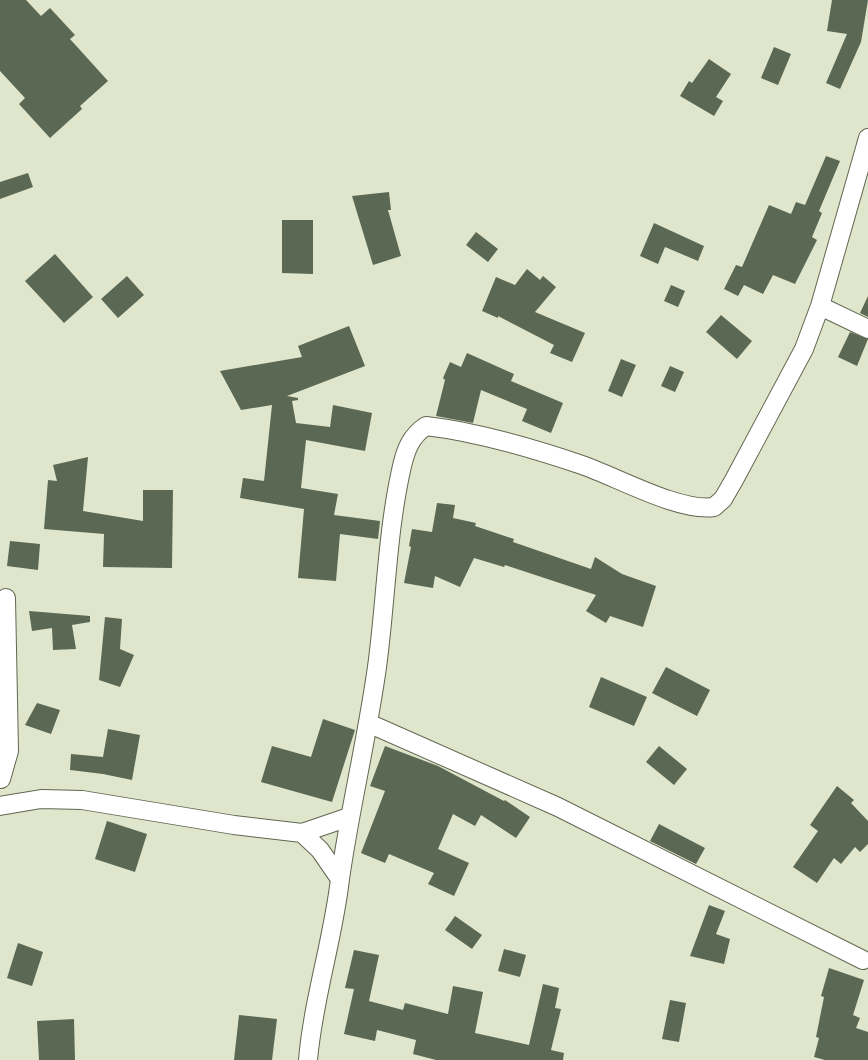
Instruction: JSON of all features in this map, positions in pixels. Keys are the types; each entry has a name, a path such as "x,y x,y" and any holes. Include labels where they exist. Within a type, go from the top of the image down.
{"street":[{"path":"308,1060 310,1041 327,959 349,817 358,785 377,668 395,502 402,465 409,442 418,431 426,426 474,433 582,465 690,506 714,508 723,498 780,397 804,349 820,306 868,138"},
{"path":"820,306 868,329"},
{"path":"6,598 9,751 1,778 0,806 41,799 82,800 302,833 349,817"},
{"path":"368,723 558,807 863,960"},
{"path":"302,833 320,850 340,879"}],"building":[{"path":"0,0 26,0 41,16 50,8 75,35 70,39 108,81 80,106 82,109 50,138 19,104 25,98 0,71"},
{"path":"832,0 868,0 861,42 840,89 826,83 847,34 827,31"},
{"path":"774,47 791,54 778,85 761,78"},
{"path":"709,59 731,74 716,97 723,101 714,116 680,96 689,81 692,83"},
{"path":"826,156 840,161 819,211 822,213 812,237 817,240 795,284 773,275 763,294 744,285 738,296 724,289 736,265 742,267 769,205 791,214 796,202 805,205"},
{"path":"28,173 33,187 0,199 0,182"},
{"path":"389,192 391,210 388,210 401,256 373,265 352,196"},
{"path":"282,220 313,220 313,274 282,273"},
{"path":"654,223 704,246 698,261 665,247 658,264 640,256"},
{"path":"476,232 498,249 488,262 466,245"},
{"path":"55,254 93,297 64,323 25,281"},
{"path":"527,269 540,280 543,276 556,287 535,312 585,333 572,362 550,353 554,345 498,316 498,318 482,311 496,277 515,285"},
{"path":"127,276 144,295 118,318 101,299"},
{"path":"671,285 685,291 678,307 664,301"},
{"path":"868,296 868,317 860,313"},
{"path":"721,315 752,341 737,359 706,332"},
{"path":"349,326 365,366 287,396 298,398 298,400 292,401 296,423 330,427 333,405 372,413 365,451 306,440 301,488 338,494 334,515 380,521 378,539 340,534 336,581 298,578 304,509 240,498 243,478 264,481 272,405 241,410 220,371 302,357 298,346"},
{"path":"850,332 868,339 857,366 838,357"},
{"path":"467,353 514,374 511,381 563,403 551,433 522,421 527,409 481,390 473,423 436,416 445,380 443,378 450,362 461,367"},
{"path":"621,359 636,365 622,397 608,391"},
{"path":"670,366 684,372 675,392 661,386"},
{"path":"88,457 83,511 143,521 143,490 173,490 172,568 103,567 104,534 44,529 48,480 57,481 53,465"},
{"path":"437,503 455,505 453,518 476,523 475,526 514,539 513,542 591,569 595,557 622,574 656,586 643,627 610,616 606,623 586,611 596,595 505,565 504,567 474,558 460,587 435,576 433,588 404,583 411,547 409,546 412,529 432,532"},
{"path":"10,541 40,544 38,570 7,566"},
{"path":"29,611 90,616 90,622 72,625 76,649 53,650 52,628 32,631"},
{"path":"105,617 122,619 120,649 134,655 120,687 99,680"},
{"path":"666,667 710,690 697,716 652,693"},
{"path":"601,677 647,697 634,726 589,707"},
{"path":"37,703 60,710 51,734 25,725"},
{"path":"323,719 355,730 332,802 261,782 272,746 311,757"},
{"path":"108,729 140,735 132,780 103,774 70,770 71,754 103,757"},
{"path":"385,746 438,766 504,801 505,800 530,817 516,838 481,815 475,826 453,814 438,849 469,863 454,896 428,884 434,873 389,854 385,863 361,853 385,791 370,786"},
{"path":"659,746 687,769 674,785 646,762"},
{"path":"837,786 854,800 851,803 868,821 868,844 860,852 855,847 841,864 834,858 817,883 793,867 818,831 810,825"},
{"path":"107,821 147,834 135,872 95,859"},
{"path":"659,824 705,848 696,864 650,841"},
{"path":"709,905 725,911 716,934 730,939 724,964 690,956"},
{"path":"455,916 482,935 472,949 445,930"},
{"path":"18,943 43,952 32,986 7,978"},
{"path":"504,949 526,955 520,977 498,971"},
{"path":"354,950 379,955 369,1001 403,1010 405,1003 448,1014 453,986 483,992 475,1033 529,1045 543,984 559,988 555,1008 561,1009 551,1050 564,1053 563,1060 436,1060 413,1054 416,1040 377,1030 375,1041 344,1034 354,989 345,988"},
{"path":"829,968 864,980 853,1015 860,1018 856,1028 868,1032 868,1060 825,1060 814,1057 819,1038 816,1037 824,997 821,996"},
{"path":"670,1000 686,1003 679,1042 662,1039"},
{"path":"239,1015 277,1019 272,1060 234,1060"},
{"path":"74,1019 75,1060 39,1060 37,1021"}]}
